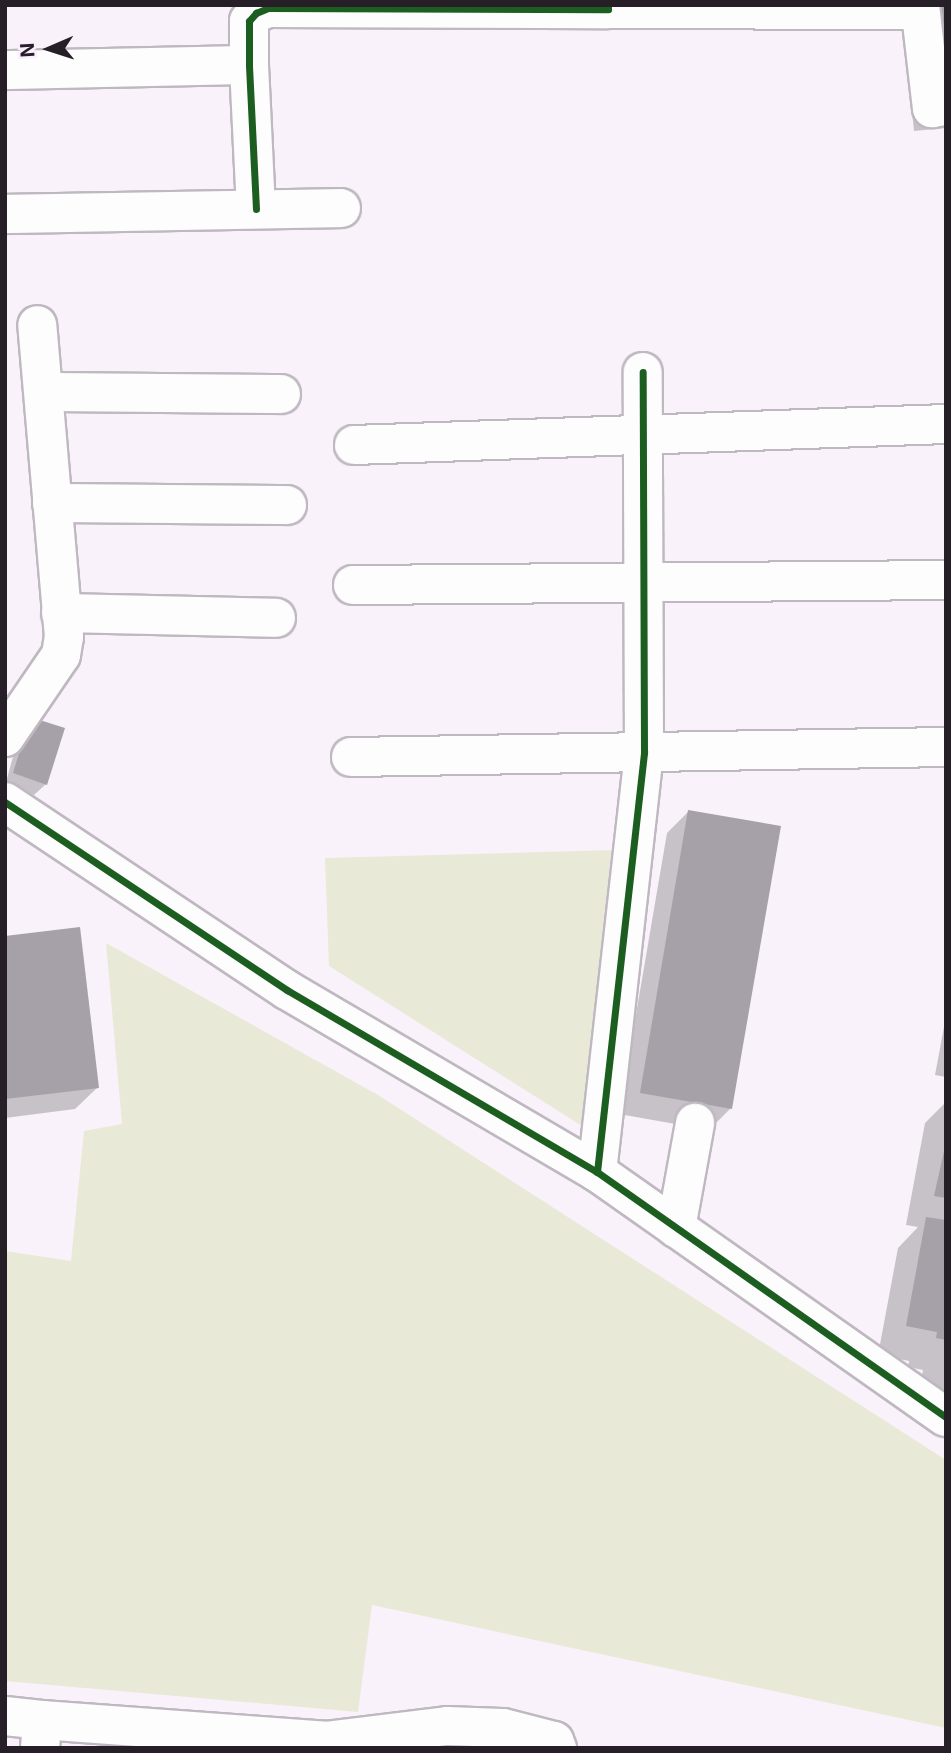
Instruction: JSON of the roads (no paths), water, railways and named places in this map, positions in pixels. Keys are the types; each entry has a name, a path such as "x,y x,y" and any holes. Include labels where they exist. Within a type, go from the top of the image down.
{"street":[{"path":"256,209 249,21 268,8 920,7 932,108 946,106"},
{"path":"5,70 249,65"},
{"path":"5,214 341,208"},
{"path":"5,737 61,654 61,613 37,325"},
{"path":"597,1172 644,753 643,372"},
{"path":"44,392 281,394"},
{"path":"354,444 946,424"},
{"path":"52,502 287,505"},
{"path":"353,585 946,580"},
{"path":"61,613 276,618"},
{"path":"351,757 946,747"},
{"path":"5,802 287,990 597,1172 946,1417"},
{"path":"676,1228 695,1123"},
{"path":"29,1728 325,1741 447,1726 503,1728 554,1741 557,1748"}]}
